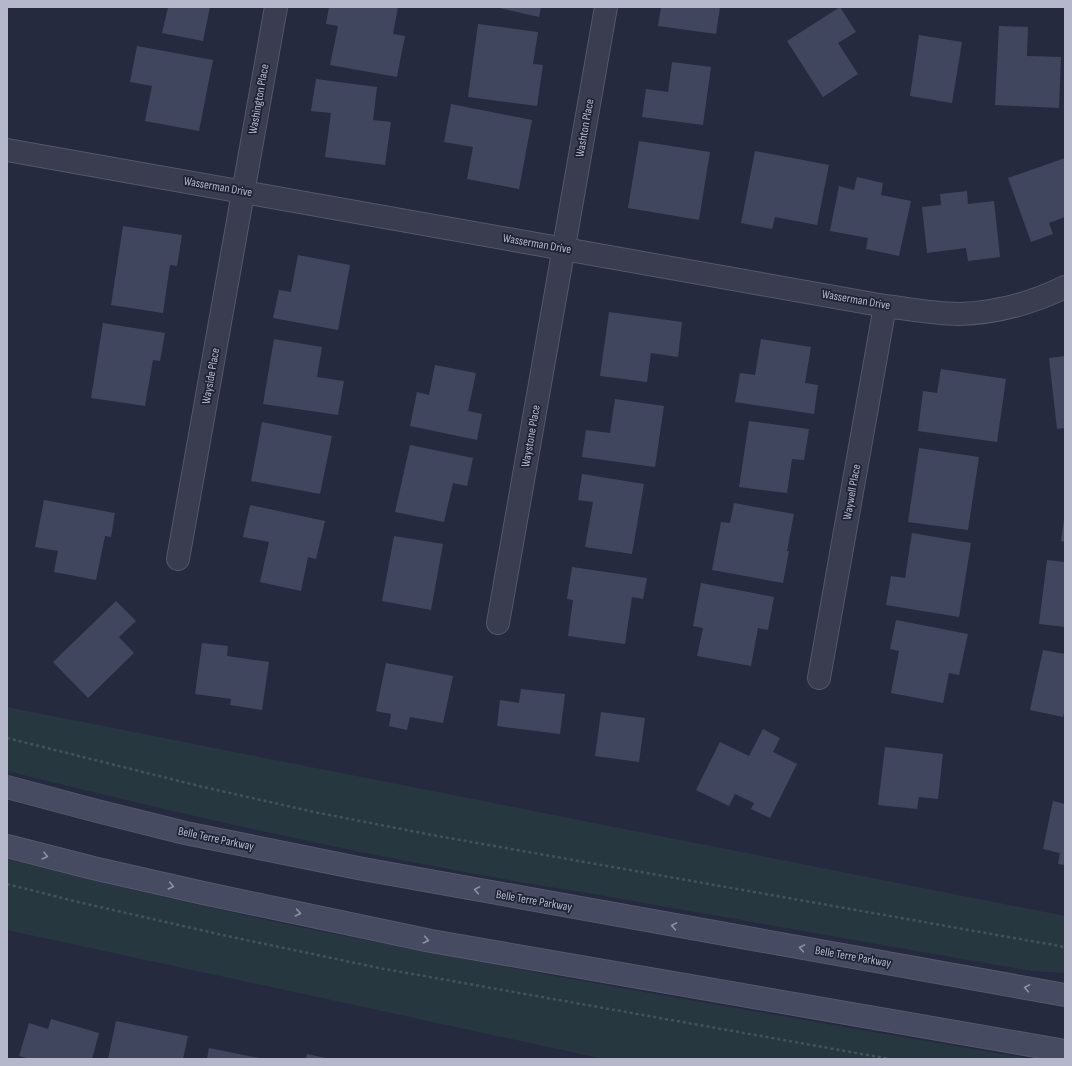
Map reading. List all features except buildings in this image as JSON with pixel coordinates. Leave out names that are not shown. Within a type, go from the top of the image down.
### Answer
[{"type":"main road","name":"Belle Terre Parkway","points":[[7,787],[185,833],[363,869],[1065,995]]},
{"type":"main road","points":[[7,846],[93,868],[203,893],[431,941],[1065,1051]]},
{"type":"street","name":"Washington Place","points":[[243,192],[276,7]]},
{"type":"street","name":"Washton Place","points":[[565,249],[606,7]]},
{"type":"street","name":"Wasserman Drive","points":[[7,150],[885,306],[957,314],[986,312],[1035,300],[1065,287]]},
{"type":"street","name":"Wayside Place","points":[[178,559],[243,192]]},
{"type":"street","name":"Waystone Place","points":[[498,623],[565,249]]},
{"type":"street","name":"Waywell Place","points":[[819,678],[885,306]]},
{"type":"path","points":[[7,738],[199,786],[314,812],[432,835],[1065,947]]},
{"type":"path","points":[[7,884],[227,936],[379,968],[890,1059]]},
{"type":"shaded area","points":[[7,707],[1065,916],[1065,973],[1031,971],[437,867],[221,822],[7,771]]},
{"type":"shaded area","points":[[7,859],[180,901],[355,938],[608,985],[1031,1059],[604,1059],[7,930]]}]
